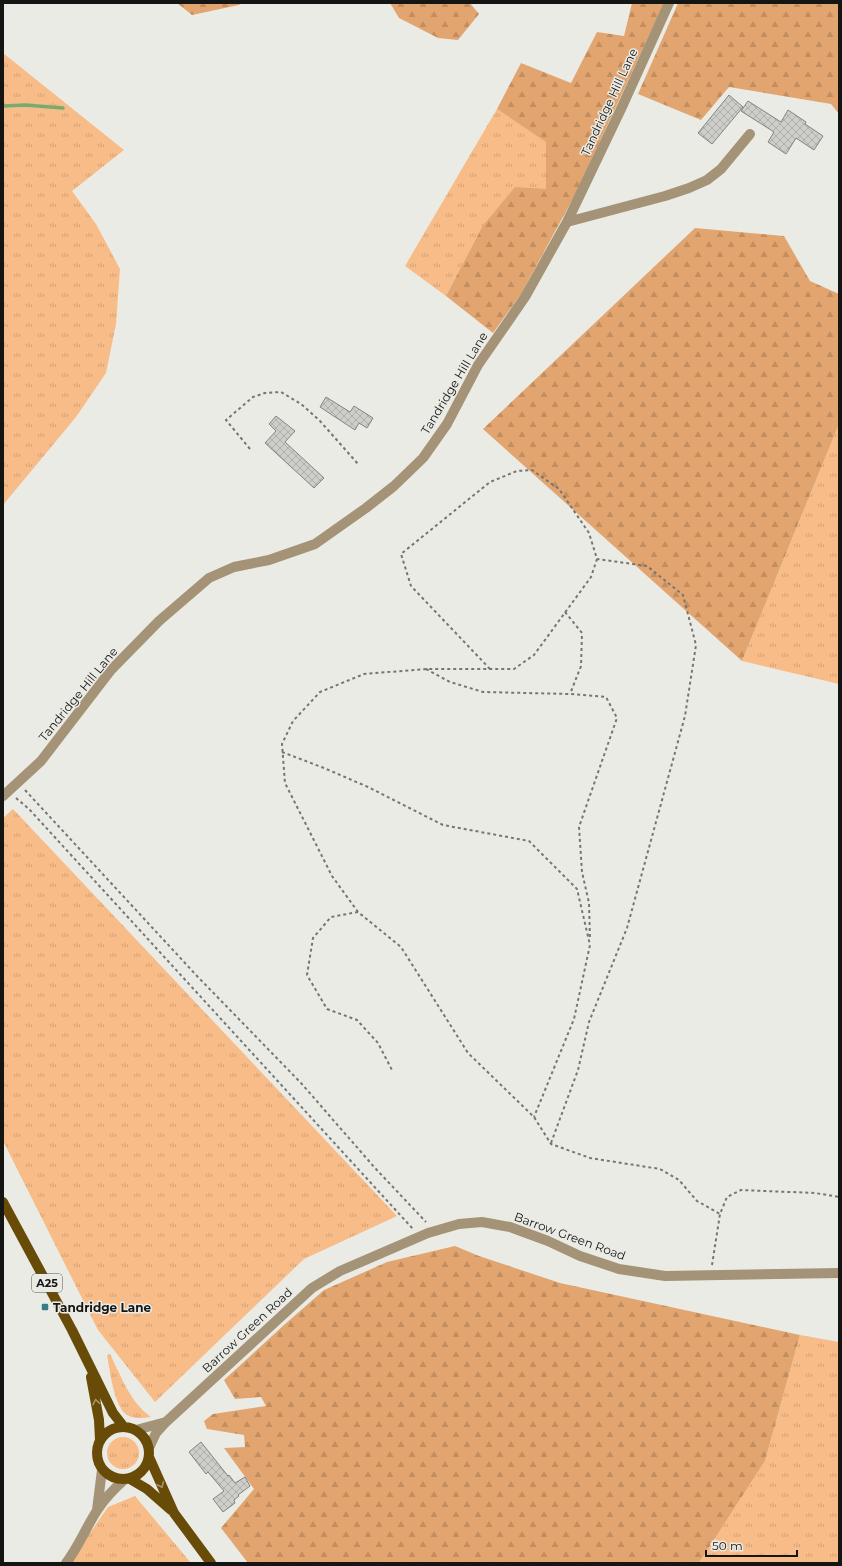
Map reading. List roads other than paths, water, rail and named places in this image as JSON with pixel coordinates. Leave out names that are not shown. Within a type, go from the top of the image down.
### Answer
[{"type":"main road","name":"A25","points":[[3,1202],[72,1330],[113,1413],[124,1427]]},
{"type":"main road","name":"A25","points":[[89,1365],[99,1420],[100,1440]]},
{"type":"main road","points":[[149,1452],[146,1466],[139,1475],[128,1479],[118,1479],[110,1476],[102,1470],[96,1456],[97,1447],[100,1440],[106,1433],[114,1428],[124,1427],[136,1430],[143,1436],[174,1513]]},
{"type":"main road","points":[[128,1479],[147,1489],[174,1513],[211,1563]]},
{"type":"street","name":"Tandridge Hill Lane","points":[[5,794],[41,761],[111,670],[159,621],[209,578],[234,568],[269,560],[314,544],[366,508],[394,486],[423,458],[447,424],[478,365],[525,297],[567,222],[621,109],[669,3]]},
{"type":"street","points":[[567,222],[665,196],[690,188],[707,180],[721,169],[750,134]]},
{"type":"street","name":"Barrow Green Road","points":[[149,1452],[156,1434],[166,1422],[312,1288],[340,1271],[420,1236],[460,1224],[482,1222],[510,1227],[548,1240],[580,1256],[619,1268],[665,1276],[839,1273]]},
{"type":"street","name":"Barrow Green Road","points":[[136,1430],[166,1422]]},
{"type":"street","points":[[97,1510],[102,1470]]},
{"type":"street","points":[[66,1563],[75,1552],[97,1510],[113,1490],[128,1479]]},
{"type":"waterway","points":[[3,106],[25,105],[63,108]]},
{"type":"place","name":"Tandridge Lane","points":[[45,1307]]}]
